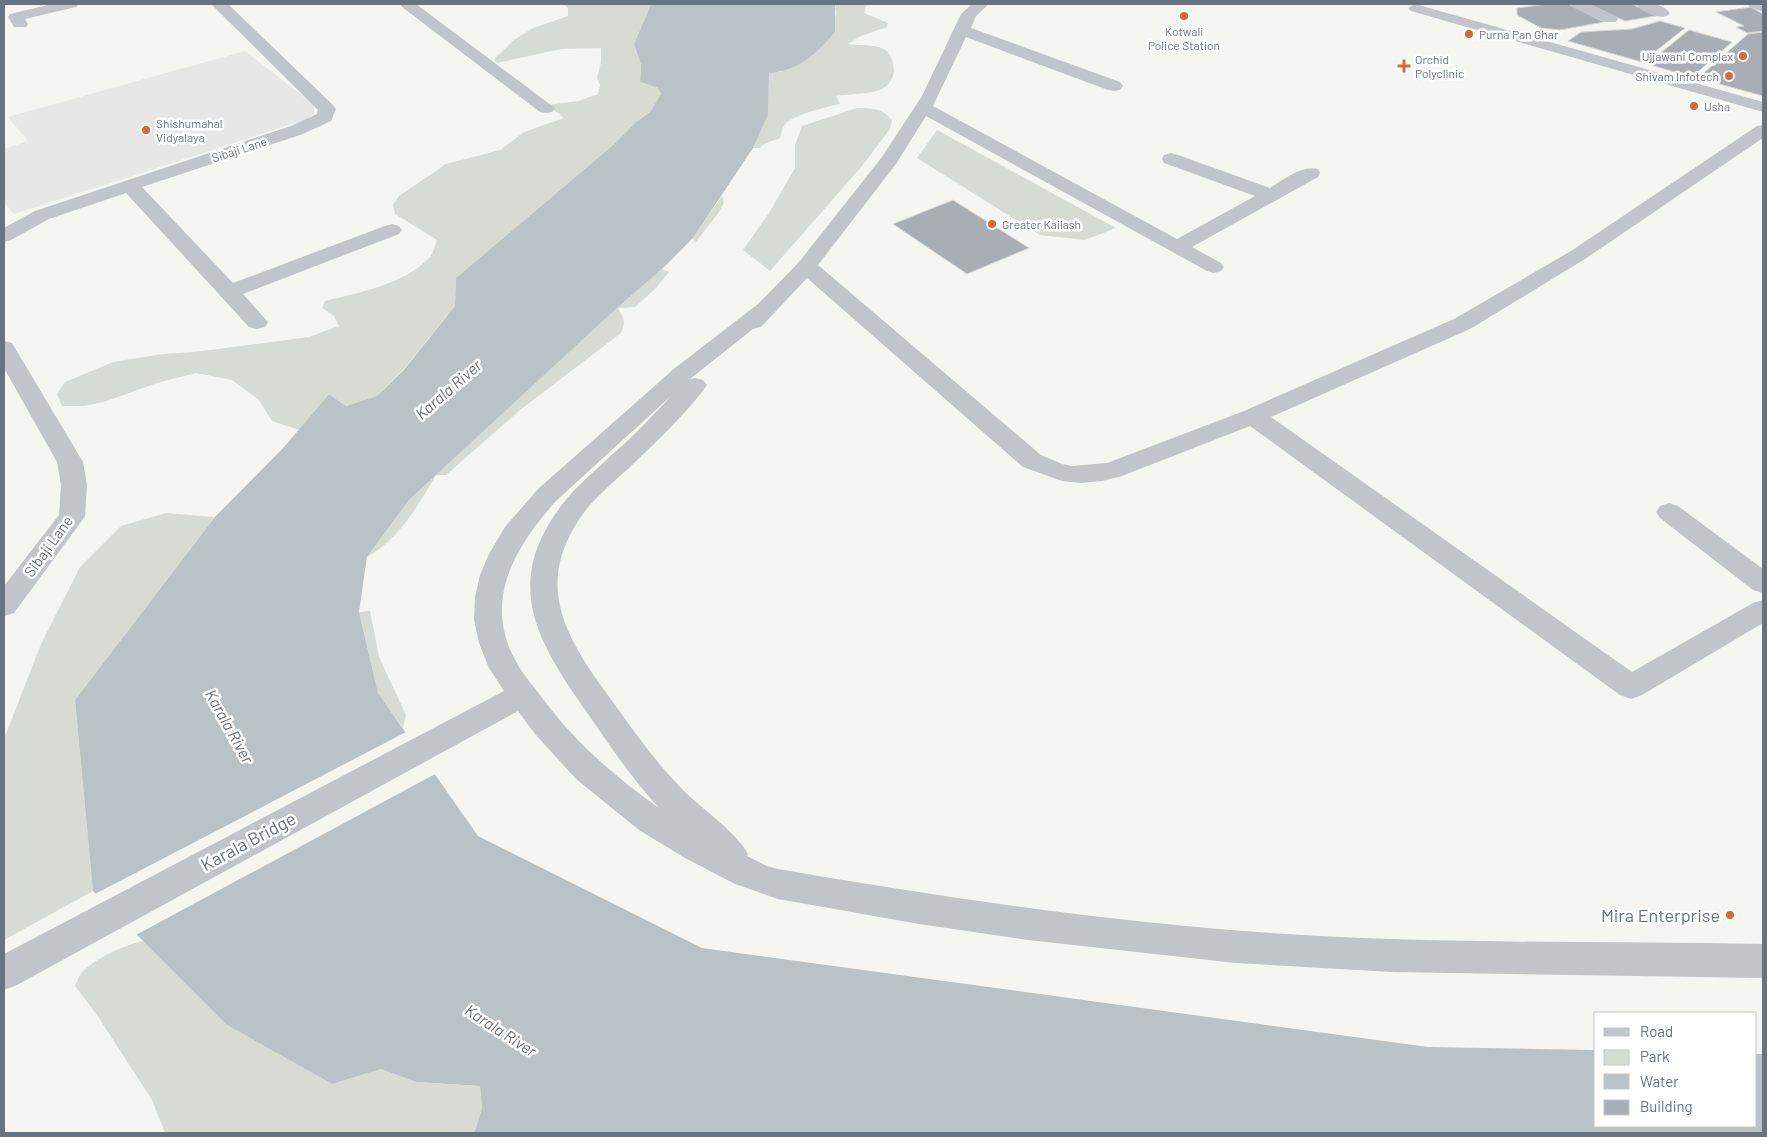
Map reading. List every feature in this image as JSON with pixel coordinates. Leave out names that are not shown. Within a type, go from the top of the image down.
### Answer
[{"type":"street","points":[[20,24],[16,17],[72,4]]},
{"type":"street","name":"Sibaji Lane","points":[[4,236],[42,215],[321,121],[328,113],[327,109],[219,4]]},
{"type":"street","points":[[407,4],[546,108]]},
{"type":"street","points":[[763,880],[701,828],[673,801],[637,760],[579,677],[552,632],[545,608],[543,584],[546,561],[555,538],[567,516],[583,496],[635,448],[806,266],[889,160],[924,108],[969,14],[981,4]]},
{"type":"street","points":[[1420,5],[1433,4]]},
{"type":"street","points":[[1578,4],[1610,19]]},
{"type":"street","points":[[1644,4],[1662,13]]},
{"type":"street","points":[[1755,4],[1763,7]]},
{"type":"street","points":[[1420,5],[1479,26],[1763,107]]},
{"type":"street","points":[[1465,7],[1466,17],[1479,26]]},
{"type":"street","points":[[962,30],[1114,86]]},
{"type":"street","points":[[924,108],[1214,267]]},
{"type":"street","points":[[806,266],[1032,461],[1051,470],[1070,475],[1091,476],[1113,470],[1253,416],[1462,324],[1578,255],[1763,130]]},
{"type":"street","points":[[1171,160],[1271,196]]},
{"type":"street","points":[[1177,247],[1311,173]]},
{"type":"street","points":[[129,185],[257,322]]},
{"type":"street","points":[[229,292],[392,230]]},
{"type":"street","points":[[764,309],[683,373],[526,515],[510,537],[498,561],[491,586],[488,614],[493,642],[505,670],[547,728],[575,759],[608,788],[653,822],[696,848],[763,880],[912,908],[1057,929],[1226,946],[1390,955],[1632,957],[1763,962]]},
{"type":"street","name":"Sibaji Lane","points":[[4,348],[70,462],[74,484],[72,516],[4,606]]},
{"type":"street","points":[[1253,416],[1630,687],[1763,610]]},
{"type":"street","points":[[1669,512],[1763,583]]},
{"type":"street","name":"Karala Bridge","points":[[4,973],[524,695]]},
{"type":"shaded area","name":"Shishumahal Vidyalaya","points":[[245,51],[314,105],[314,113],[308,119],[14,214],[4,202],[4,149],[28,141],[8,117]]},
{"type":"green space","points":[[563,4],[651,4],[634,44],[641,65],[640,82],[658,88],[661,94],[650,112],[636,122],[612,146],[456,278],[455,306],[402,371],[377,396],[346,406],[329,394],[299,430],[272,421],[259,400],[232,380],[196,373],[157,383],[104,402],[83,406],[62,406],[57,394],[65,382],[113,362],[162,354],[195,352],[309,337],[339,326],[334,316],[322,308],[325,301],[366,291],[394,281],[419,267],[434,250],[437,240],[395,214],[393,205],[399,196],[446,164],[500,150],[524,132],[564,118],[548,105],[578,101],[598,94],[600,85],[597,78],[601,62],[601,48],[561,49],[497,63],[494,59],[514,40],[533,28],[568,16],[568,8]]},
{"type":"green space","points":[[835,4],[867,4],[864,13],[888,23],[887,27],[861,36],[848,44],[884,49],[892,60],[894,70],[891,81],[885,88],[878,91],[836,96],[840,104],[812,111],[791,120],[784,126],[780,138],[764,144],[760,148],[753,148],[768,115],[769,72],[781,72],[836,15]]},
{"type":"green space","points":[[857,108],[872,109],[884,113],[892,120],[890,129],[862,166],[770,271],[743,250],[769,213],[795,168],[795,145],[802,126]]},
{"type":"green space","points":[[937,130],[1116,228],[1085,240],[1040,235],[917,158]]},
{"type":"green space","points":[[722,196],[724,202],[719,212],[695,243],[693,238]]},
{"type":"green space","points":[[662,269],[669,272],[656,288],[635,307],[618,308],[624,320],[621,333],[520,410],[446,475],[436,475],[617,308]]},
{"type":"green space","points":[[436,475],[407,521],[389,541],[367,557],[409,500]]},
{"type":"green space","points":[[166,513],[215,517],[75,700],[93,891],[4,940],[4,739],[41,644],[80,567],[121,526]]},
{"type":"green space","points":[[370,611],[379,657],[406,715],[403,728],[378,693],[359,612]]},
{"type":"green space","points":[[143,941],[227,1025],[332,1084],[381,1069],[416,1082],[480,1086],[482,1108],[475,1131],[472,1133],[165,1133],[152,1100],[97,1015],[75,986],[85,969],[100,958],[118,949]]},
{"type":"water","name":"Karala River","points":[[651,4],[835,4],[835,32],[821,47],[798,65],[780,72],[769,73],[768,115],[753,148],[693,238],[662,269],[617,308],[409,500],[367,557],[359,612],[378,693],[478,836],[702,948],[1428,1047],[1594,1050],[1594,1127],[1757,1127],[1757,1054],[1763,1054],[1763,1133],[472,1133],[475,1131],[482,1108],[480,1086],[416,1082],[381,1069],[332,1084],[227,1025],[93,891],[75,700],[215,517],[285,446],[329,394],[346,406],[377,396],[403,371],[455,306],[456,278],[612,146],[636,122],[650,112],[661,94],[658,88],[640,82],[641,65],[634,44]]},
{"type":"pier","points":[[408,731],[437,773],[134,936],[93,895]]},
{"type":"building","points":[[1547,4],[1568,4],[1604,22],[1560,30],[1541,28],[1517,15],[1517,8]]},
{"type":"building","points":[[1588,4],[1632,4],[1656,16],[1625,21]]},
{"type":"building","points":[[1751,7],[1763,14],[1763,31],[1747,33],[1736,27],[1744,26],[1716,12]]},
{"type":"building","points":[[1660,21],[1685,28],[1642,62],[1568,41],[1581,32],[1632,29]]},
{"type":"building","points":[[1689,30],[1732,42],[1692,77],[1647,64]]},
{"type":"building","name":"Ujjawani Complex","points":[[1763,32],[1763,96],[1698,78],[1748,34]]},
{"type":"building","points":[[953,200],[1029,248],[967,274],[893,224]]},
{"type":"place","name":"Kotwali Police Station","points":[[1184,16]]},
{"type":"place","name":"Purna Pan Ghar","points":[[1469,34]]},
{"type":"place","name":"Ujjawani Complex","points":[[1743,56]]},
{"type":"place","name":"Orchid Polyclinic","points":[[1404,66]]},
{"type":"place","name":"Shivam Infotech","points":[[1729,76]]},
{"type":"place","name":"Usha","points":[[1694,106]]},
{"type":"place","name":"Shishumahal Vidyalaya","points":[[146,130]]},
{"type":"place","name":"Greater Kailash","points":[[992,224]]},
{"type":"place","name":"Mira Enterprise","points":[[1730,915]]}]
